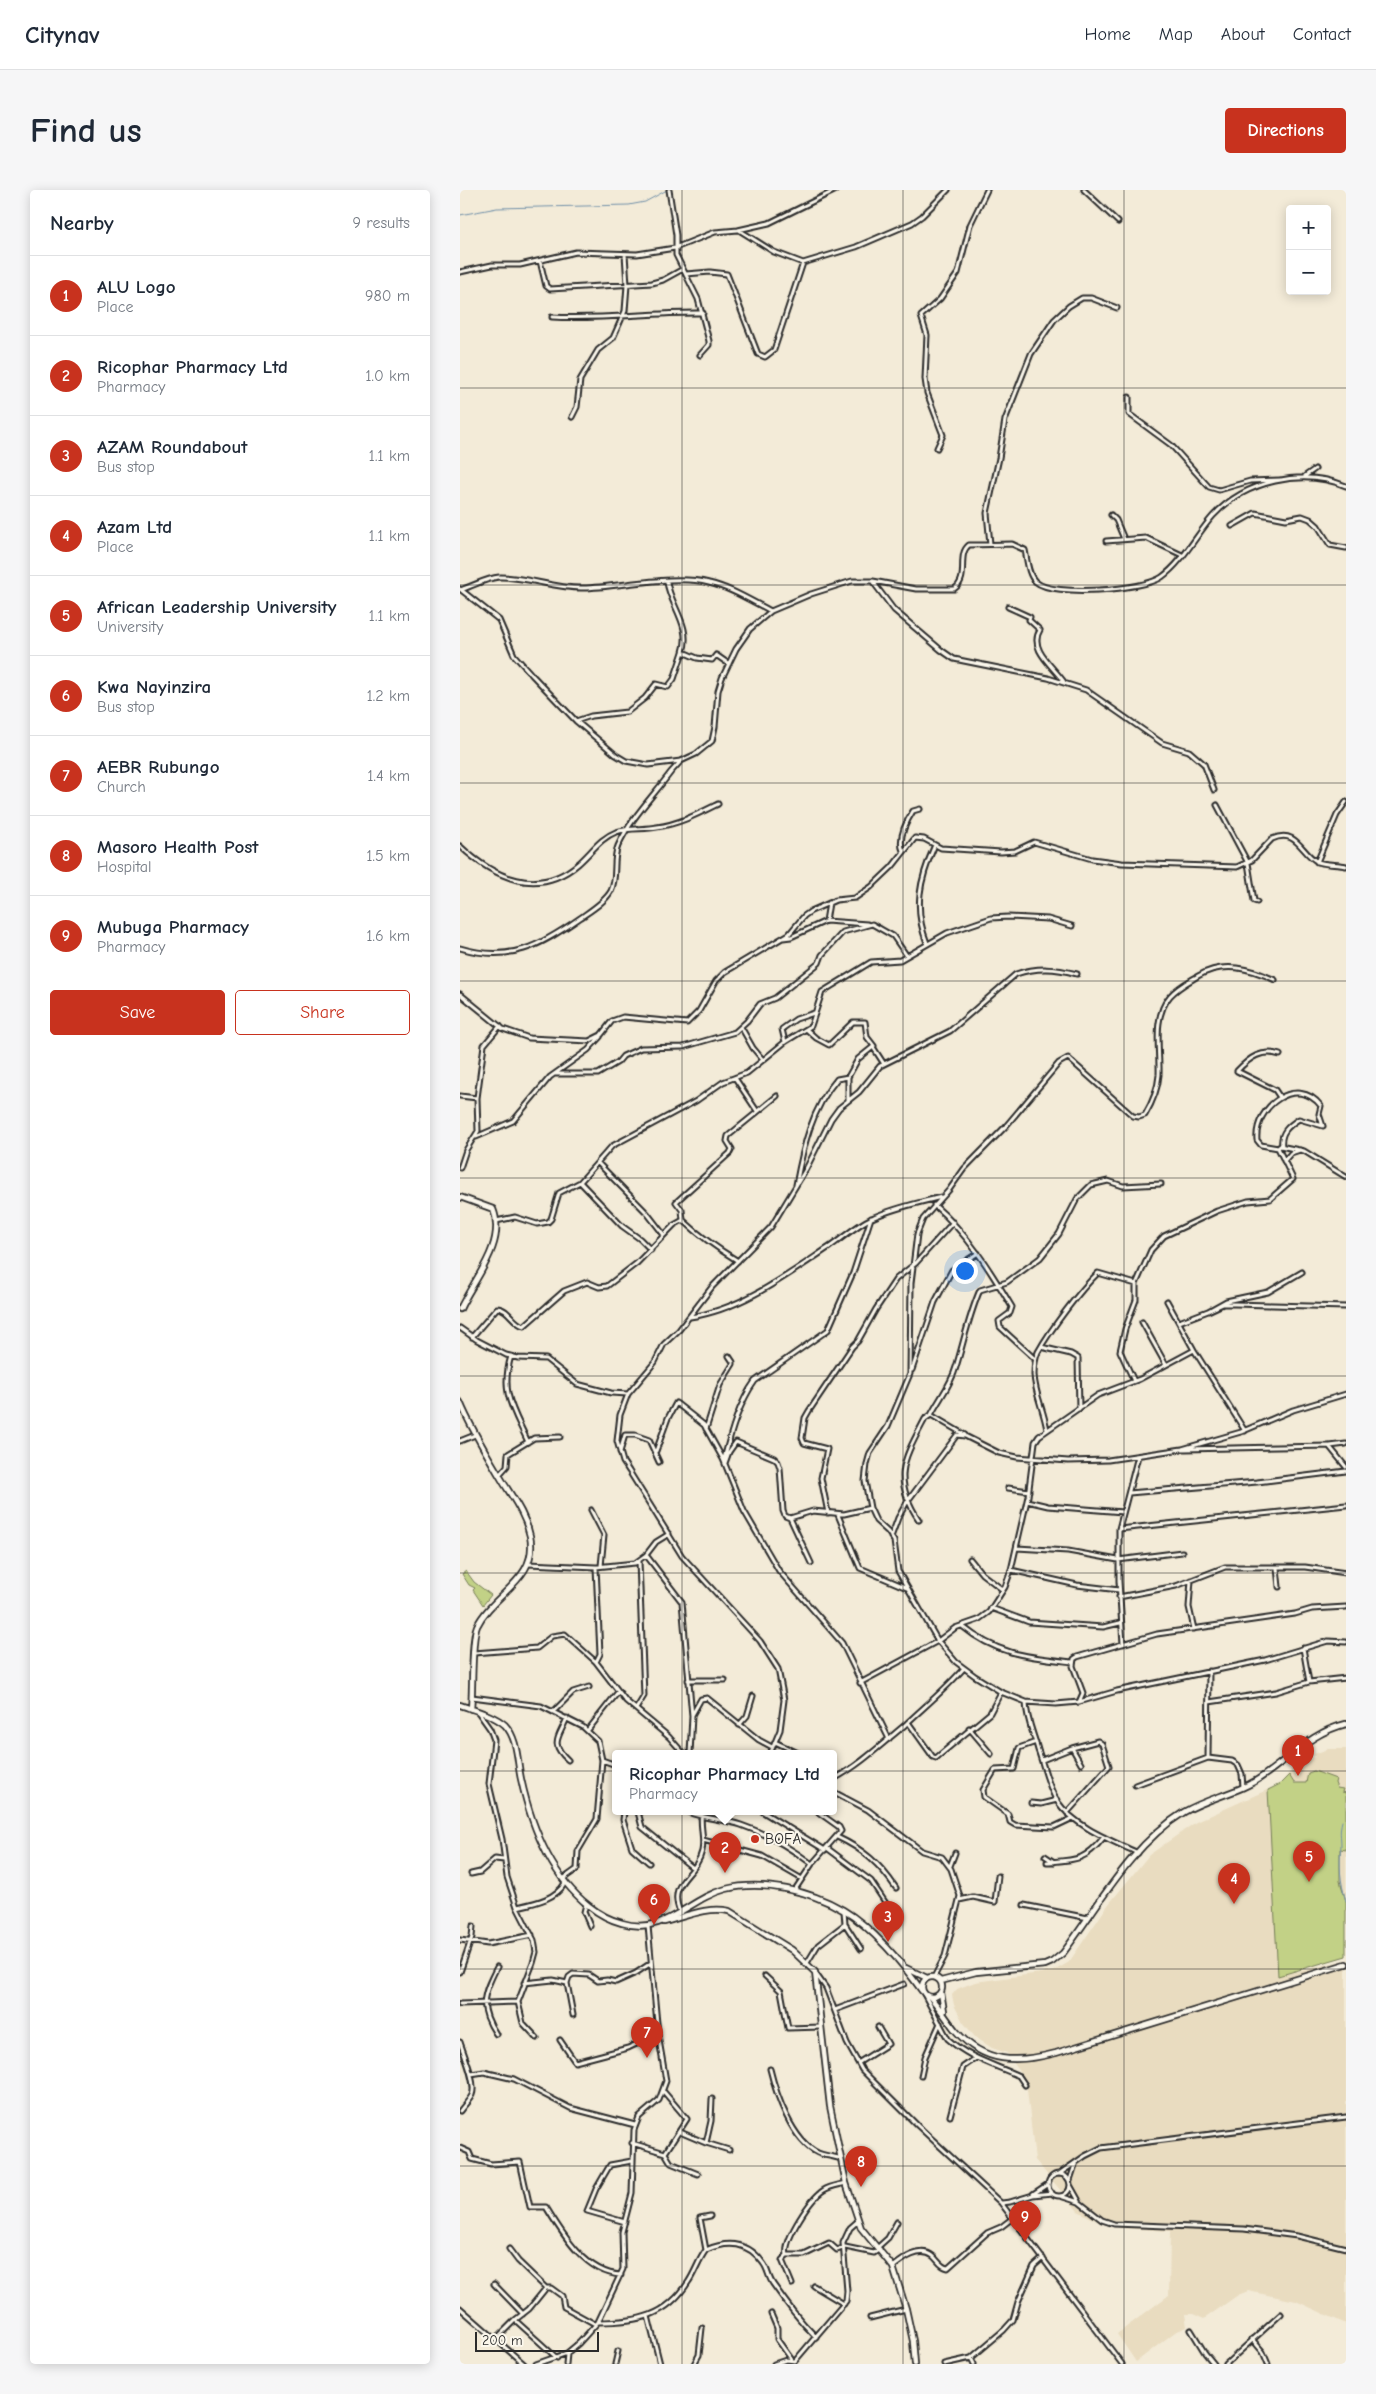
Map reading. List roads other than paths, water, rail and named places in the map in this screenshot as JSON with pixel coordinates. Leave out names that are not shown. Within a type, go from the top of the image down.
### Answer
[{"type":"main road","points":[[460,1197],[493,1209],[496,1222],[495,1236],[488,1258],[460,1309]]},
{"type":"main road","points":[[460,1402],[475,1435],[528,1526],[531,1548],[528,1564],[516,1584],[491,1606],[477,1626],[471,1709]]},
{"type":"main road","points":[[460,1705],[499,1720],[511,1734],[526,1800],[541,1837],[564,1881],[595,1911],[633,1926],[648,1926],[704,1912],[729,1911],[783,1944],[807,1963],[815,1972],[830,2106],[846,2183],[858,2221],[892,2267],[906,2309],[913,2341],[915,2364]]},
{"type":"main road","points":[[941,1981],[976,1972],[1028,1967],[1052,1962],[1063,1953],[1138,1853],[1163,1827],[1201,1802],[1243,1788],[1262,1778],[1321,1732],[1346,1724]]},
{"type":"main road","points":[[661,1923],[715,1893],[735,1887],[762,1886],[793,1892],[844,1911],[861,1923],[898,1962],[923,1992],[944,2013],[962,2037],[984,2052],[1009,2061],[1032,2060],[1346,1964]]},
{"type":"main road","points":[[898,1962],[917,1974],[927,1978],[934,1977],[941,1981],[943,1987],[941,1992],[937,1997],[930,1997]]},
{"type":"main road","points":[[923,1992],[922,1984],[927,1978]]},
{"type":"main road","points":[[941,1992],[944,2013]]},
{"type":"street","points":[[669,190],[676,235],[675,248],[677,258],[703,313],[709,345],[700,355]]},
{"type":"street","points":[[460,272],[492,265],[520,265],[576,252],[625,254],[675,248],[715,232],[738,230],[769,223],[836,190]]},
{"type":"street","points":[[738,230],[774,252],[804,262],[856,247],[912,223],[948,190]]},
{"type":"street","points":[[937,448],[943,435],[927,392],[925,379],[927,335],[921,316],[940,299],[955,277],[970,226],[987,190]]},
{"type":"street","points":[[1084,190],[1118,222]]},
{"type":"street","points":[[572,417],[577,407],[580,380],[598,350],[613,338],[623,316],[627,285],[625,254]]},
{"type":"street","points":[[540,260],[548,288],[627,285],[663,280],[683,269]]},
{"type":"street","points":[[686,274],[710,272],[727,274],[758,354],[765,356],[774,350],[804,262]]},
{"type":"street","points":[[990,544],[987,513],[1000,458],[1005,420],[1032,354],[1054,320],[1069,306],[1082,298],[1091,298],[1117,308]]},
{"type":"street","points":[[552,317],[623,316],[653,312],[703,313]]},
{"type":"street","points":[[1129,397],[1129,414],[1171,445],[1209,487],[1219,490],[1250,481],[1283,481]]},
{"type":"street","points":[[1305,476],[1315,469]]},
{"type":"street","points":[[462,589],[499,620],[514,655],[576,721],[626,761],[648,765],[681,761],[696,754],[712,741],[718,691],[729,664],[750,629],[771,611],[836,585],[852,581],[873,581],[916,589],[954,589],[962,580],[967,546],[990,544],[1012,544],[1024,550],[1032,577],[1040,585],[1058,589],[1080,590],[1144,584],[1161,578],[1171,569],[1213,516],[1231,499],[1249,490],[1305,476],[1346,486]]},
{"type":"street","points":[[1232,526],[1256,514],[1286,519],[1302,516],[1310,519],[1318,526],[1330,545],[1346,548]]},
{"type":"street","points":[[1110,515],[1116,520],[1124,539]]},
{"type":"street","points":[[1106,541],[1146,538],[1182,555]]},
{"type":"street","points":[[462,589],[500,577],[552,586],[583,588],[667,582],[709,583],[728,588],[771,611]]},
{"type":"street","points":[[873,581],[894,610],[954,659],[1086,690],[1162,743],[1189,750],[1204,764],[1214,790]]},
{"type":"street","points":[[576,721],[591,716],[627,712],[645,698],[656,684],[668,687],[674,679],[683,652],[685,637],[682,621],[667,582]]},
{"type":"street","points":[[1008,607],[1030,617],[1029,620],[1040,630],[1035,638],[1036,645],[1045,656],[1049,666],[1065,684]]},
{"type":"street","points":[[683,652],[697,658],[712,660],[716,655],[729,664]]},
{"type":"street","points":[[460,948],[498,953],[533,948],[596,907],[610,892],[614,883],[615,856],[628,829],[681,761]]},
{"type":"street","points":[[1318,862],[1337,815],[1346,802]]},
{"type":"street","points":[[460,846],[485,867],[502,876],[534,881],[548,880],[561,875],[577,865],[607,837],[628,829],[670,825],[718,804]]},
{"type":"street","points":[[1217,805],[1248,863],[1254,901],[1257,902]]},
{"type":"street","points":[[904,852],[901,844],[905,825],[913,811],[920,809]]},
{"type":"street","points":[[476,1137],[513,1121],[543,1085],[588,1050],[601,1036],[607,1025],[623,1017],[687,1023],[699,1011],[716,982],[725,972],[789,934],[804,916],[836,900],[855,898],[871,888],[915,838],[924,839],[934,846],[1015,851],[1034,842],[1092,859],[1122,863],[1237,867],[1248,863],[1272,839],[1282,837],[1298,842],[1318,862],[1346,866]]},
{"type":"street","points":[[927,943],[920,919],[920,894],[926,863],[934,846]]},
{"type":"street","points":[[826,921],[829,903]]},
{"type":"street","points":[[496,1222],[515,1217],[537,1224],[548,1222],[552,1219],[559,1193],[580,1182],[598,1163],[603,1153],[624,1138],[696,1101],[723,1082],[747,1073],[812,1023],[819,997],[828,987],[871,962],[900,960],[947,933],[991,918],[1008,916],[1048,919],[1072,926]]},
{"type":"street","points":[[782,938],[791,937],[826,921],[872,924],[893,936],[906,956]]},
{"type":"street","points":[[555,1074],[598,1074],[634,1050],[660,1046],[683,1047],[735,1032],[760,1004],[776,998],[815,967],[822,955],[843,932],[872,924]]},
{"type":"street","points":[[771,1750],[780,1730],[784,1700],[778,1669],[760,1641],[682,1556],[620,1453],[617,1441],[620,1415],[628,1394],[655,1362],[664,1344],[689,1317],[712,1287],[771,1227],[795,1188],[830,1119],[839,1108],[859,1092],[872,1074],[884,1064],[950,1031],[1016,974],[1027,970],[1050,968],[1077,974]]},
{"type":"street","points":[[911,1373],[910,1314],[912,1265],[921,1223],[964,1169],[1006,1126],[1064,1059],[1072,1059],[1133,1116],[1139,1117],[1145,1114],[1159,1076],[1159,1028],[1162,1013],[1169,997],[1180,987],[1215,968],[1255,970],[1275,980]]},
{"type":"street","points":[[460,994],[500,1026],[529,1038],[589,1041],[601,1036]]},
{"type":"street","points":[[785,1042],[782,1029],[796,1018],[814,1013]]},
{"type":"street","points":[[806,1029],[816,1038],[829,1045],[853,1022],[865,1022],[868,1037],[884,1064]]},
{"type":"street","points":[[460,1168],[466,1150],[476,1137],[478,1126],[477,1098],[484,1045],[500,1026]]},
{"type":"street","points":[[741,1027],[753,1048],[763,1060]]},
{"type":"street","points":[[848,1100],[848,1077],[858,1059],[873,1047]]},
{"type":"street","points":[[1279,1096],[1275,1090],[1237,1071],[1258,1053],[1270,1052],[1280,1055]]},
{"type":"street","points":[[795,1188],[803,1146],[826,1090],[837,1079],[848,1077]]},
{"type":"street","points":[[735,1078],[757,1111]]},
{"type":"street","points":[[1134,1381],[1120,1351],[1125,1329],[1136,1300],[1136,1284],[1151,1250],[1164,1236],[1217,1211],[1248,1201],[1270,1199],[1293,1179],[1284,1161],[1280,1147],[1281,1138],[1285,1130],[1299,1119],[1322,1126],[1321,1106],[1316,1099],[1306,1095],[1285,1094],[1279,1096],[1261,1118],[1256,1133],[1256,1140],[1261,1145],[1280,1147],[1300,1150],[1346,1177]]},
{"type":"street","points":[[460,1096],[477,1098]]},
{"type":"street","points":[[738,1261],[713,1246],[683,1220],[682,1210],[676,1202],[730,1153],[732,1149],[727,1140],[728,1136],[777,1096]]},
{"type":"street","points":[[1284,1161],[1291,1153],[1300,1150]]},
{"type":"street","points":[[598,1163],[647,1213],[664,1235]]},
{"type":"street","points":[[919,1520],[907,1502],[903,1476],[905,1459],[925,1420],[931,1415],[948,1387],[956,1368],[962,1340],[980,1290],[1007,1282],[1040,1258],[1059,1234],[1077,1199],[1091,1185],[1108,1181],[1124,1186],[1162,1184]]},
{"type":"street","points":[[580,1182],[622,1226],[651,1250]]},
{"type":"street","points":[[689,1317],[709,1314],[726,1308],[764,1289],[871,1218],[942,1197]]},
{"type":"street","points":[[934,1205],[953,1222],[978,1253],[999,1285],[1012,1311],[999,1324],[1035,1359]]},
{"type":"street","points":[[724,1461],[740,1410],[748,1390],[755,1381],[815,1341],[828,1330],[853,1273],[871,1218]]},
{"type":"street","points":[[472,1337],[497,1308],[502,1308],[520,1325],[524,1326],[564,1291],[586,1282],[599,1287],[608,1286],[683,1220]]},
{"type":"street","points":[[828,1513],[823,1498],[821,1478],[827,1449],[804,1443],[802,1438],[805,1418],[827,1382],[852,1346],[858,1341],[896,1279],[953,1222]]},
{"type":"street","points":[[978,1253],[952,1270],[935,1302],[916,1364],[888,1426],[870,1453],[866,1464],[865,1482],[870,1508],[876,1521],[894,1541],[898,1571],[907,1588],[938,1640],[964,1668],[1001,1692],[1026,1702],[1056,1704],[1079,1702],[1209,1671],[1265,1660],[1328,1641],[1346,1642]]},
{"type":"street","points":[[1208,1311],[1226,1301],[1268,1292],[1288,1282],[1302,1272]]},
{"type":"street","points":[[1046,1430],[1034,1375],[1035,1359],[1041,1347],[1098,1273],[1136,1284]]},
{"type":"street","points":[[1167,1301],[1194,1350],[1244,1431]]},
{"type":"street","points":[[1178,1322],[1223,1304],[1346,1307]]},
{"type":"street","points":[[1142,1322],[1166,1366]]},
{"type":"street","points":[[460,1328],[472,1337],[511,1356],[542,1358],[568,1375],[577,1384],[628,1394]]},
{"type":"street","points":[[1041,1347],[1072,1354],[1078,1358],[1079,1408]]},
{"type":"street","points":[[860,1683],[938,1640],[961,1625],[978,1620],[991,1608],[1011,1570],[1029,1491],[1034,1458],[1034,1442],[1039,1436],[1098,1395],[1134,1381],[1194,1350]]},
{"type":"street","points":[[511,1356],[506,1384],[512,1406],[528,1442]]},
{"type":"street","points":[[706,1430],[720,1386],[733,1364],[729,1356]]},
{"type":"street","points":[[1182,1450],[1244,1431],[1293,1410],[1346,1394]]},
{"type":"street","points":[[656,1451],[668,1418],[676,1403],[704,1425],[724,1461],[744,1511],[779,1571],[842,1643],[889,1739]]},
{"type":"street","points":[[931,1415],[960,1430],[965,1436]]},
{"type":"street","points":[[620,1453],[623,1438],[628,1434],[649,1440],[660,1462]]},
{"type":"street","points":[[460,1441],[475,1435]]},
{"type":"street","points":[[891,1537],[898,1518],[907,1502],[957,1435],[965,1436],[999,1453],[1068,1461],[1108,1460],[1182,1450],[1346,1444]]},
{"type":"street","points":[[499,1475],[507,1466],[508,1454],[534,1438],[560,1437]]},
{"type":"street","points":[[724,1461],[736,1442],[774,1458],[778,1462],[783,1511],[785,1516],[790,1518],[811,1563]]},
{"type":"street","points":[[1129,1493],[1257,1482],[1346,1469],[1329,1446]]},
{"type":"street","points":[[1123,1644],[1119,1597],[1119,1529],[1138,1456]]},
{"type":"street","points":[[1008,1488],[1029,1491]]},
{"type":"street","points":[[1027,1501],[1048,1506],[1123,1512]]},
{"type":"street","points":[[1119,1529],[1346,1505]]},
{"type":"street","points":[[790,1518],[813,1511],[838,1514],[870,1508]]},
{"type":"street","points":[[591,1510],[604,1535],[601,1566]]},
{"type":"street","points":[[838,1514],[860,1568],[907,1588]]},
{"type":"street","points":[[528,1564],[596,1567],[639,1561],[656,1542],[669,1534]]},
{"type":"street","points":[[1017,1548],[1068,1551],[1118,1560],[1182,1552]]},
{"type":"street","points":[[646,1555],[682,1602],[692,1716],[690,1750]]},
{"type":"street","points":[[970,1559],[982,1574],[1002,1590]]},
{"type":"street","points":[[636,1709],[644,1696],[639,1561]]},
{"type":"street","points":[[596,1567],[600,1654],[596,1662]]},
{"type":"street","points":[[1119,1597],[1168,1588],[1224,1567],[1305,1567],[1346,1573]]},
{"type":"street","points":[[1277,1568],[1279,1587]]},
{"type":"street","points":[[1011,1570],[1077,1585],[1119,1590]]},
{"type":"street","points":[[1191,1580],[1189,1607],[1194,1629]]},
{"type":"street","points":[[1073,1662],[1077,1656],[1157,1634],[1295,1614],[1312,1609],[1346,1607]]},
{"type":"street","points":[[991,1608],[1029,1622],[1103,1627],[1120,1623]]},
{"type":"street","points":[[961,1625],[979,1640],[991,1646],[1030,1657],[1073,1662]]},
{"type":"street","points":[[474,1653],[537,1648],[552,1636],[562,1634],[596,1662],[618,1692],[669,1737],[680,1750]]},
{"type":"street","points":[[1304,1648],[1309,1682]]},
{"type":"street","points":[[1073,1662],[1083,1693],[1079,1702]]},
{"type":"street","points":[[837,1777],[860,1763],[889,1739],[946,1688],[964,1668]]},
{"type":"street","points":[[1208,1758],[1209,1671]]},
{"type":"street","points":[[1209,1702],[1269,1694],[1309,1682],[1346,1678]]},
{"type":"street","points":[[688,1680],[725,1680]]},
{"type":"street","points":[[553,1712],[573,1692],[590,1687]]},
{"type":"street","points":[[588,1730],[618,1692]]},
{"type":"street","points":[[908,1722],[935,1758],[993,1709],[1001,1692]]},
{"type":"street","points":[[739,1724],[747,1716],[753,1696]]},
{"type":"street","points":[[472,1697],[542,1706],[588,1730],[598,1741],[602,1760],[597,1819],[578,1851],[577,1869],[564,1881],[560,1892],[553,1896],[517,1906]]},
{"type":"street","points":[[692,1716],[701,1699],[707,1698],[759,1740],[772,1747]]},
{"type":"street","points":[[1026,1702],[1036,1742],[1057,1800],[1067,1813],[1074,1818],[1104,1837],[1138,1853]]},
{"type":"street","points":[[478,1712],[490,1729],[494,1740],[489,1784],[502,1839],[507,1877],[517,1906],[532,1935],[536,1952],[518,2002],[523,2023],[537,2038]]},
{"type":"street","points":[[567,1718],[556,1745],[558,1751],[568,1760]]},
{"type":"street","points":[[969,1728],[991,1754]]},
{"type":"street","points":[[1042,1760],[1072,1748],[1100,1741],[1109,1766],[1067,1813]]},
{"type":"street","points":[[775,1742],[792,1750]]},
{"type":"street","points":[[1036,1742],[1019,1748],[1015,1768],[995,1770],[983,1790],[984,1797],[1008,1814],[1010,1822],[1015,1825],[1054,1827],[1074,1818]]},
{"type":"street","points":[[1072,1748],[1081,1764]]},
{"type":"street","points":[[1135,1785],[1208,1758],[1238,1764],[1242,1774],[1243,1788]]},
{"type":"street","points":[[602,1760],[612,1764]]},
{"type":"street","points":[[837,1794],[868,1810],[922,1851],[942,1857],[950,1866],[958,1887],[959,1900],[945,1956],[934,1977]]},
{"type":"street","points":[[1031,1803],[1041,1804],[1057,1800]]},
{"type":"street","points":[[624,1815],[623,1820],[632,1848],[649,1863]]},
{"type":"street","points":[[639,1815],[642,1827],[693,1868]]},
{"type":"street","points":[[696,1815],[742,1825],[764,1835],[812,1864]]},
{"type":"street","points":[[768,1815],[826,1849],[871,1881],[887,1905]]},
{"type":"street","points":[[793,1892],[812,1864],[838,1837],[841,1828],[822,1815]]},
{"type":"street","points":[[680,1912],[676,1895],[682,1880],[699,1860],[703,1840],[701,1817]]},
{"type":"street","points":[[838,1837],[869,1855],[880,1866],[896,1888]]},
{"type":"street","points":[[1046,1862],[1068,1861],[1090,1854],[1104,1837]]},
{"type":"street","points":[[703,1840],[762,1856],[802,1879]]},
{"type":"street","points":[[950,1866],[955,1853]]},
{"type":"street","points":[[1045,1856],[1054,1862]]},
{"type":"street","points":[[471,1874],[480,1872],[495,1859],[504,1860]]},
{"type":"street","points":[[959,1900],[973,1896],[996,1903],[998,1876]]},
{"type":"street","points":[[586,1904],[584,1912],[590,1926]]},
{"type":"street","points":[[1024,1905],[1089,1918]]},
{"type":"street","points":[[844,1911],[845,1924],[861,1949]]},
{"type":"street","points":[[807,1963],[818,1945],[845,1924]]},
{"type":"street","points":[[460,1972],[473,1926]]},
{"type":"street","points":[[536,2364],[557,2358],[567,2353],[579,2343],[596,2323],[620,2275],[623,2265],[622,2235],[632,2193],[632,2143],[635,2125],[640,2117],[654,2105],[664,2092],[666,2072],[658,2034],[648,1926]]},
{"type":"street","points":[[460,1940],[494,1944],[532,1935]]},
{"type":"street","points":[[573,2015],[567,1983],[569,1977],[573,1974],[589,1976],[598,1981],[618,1982],[652,1963]]},
{"type":"street","points":[[496,2034],[485,2016],[484,2002],[497,1967]]},
{"type":"street","points":[[815,1972],[826,1988],[847,2044],[858,2063],[918,2126],[1001,2202],[1122,2364]]},
{"type":"street","points":[[765,1976],[781,1991],[787,2014],[788,2028],[821,2027]]},
{"type":"street","points":[[524,1983],[553,1980],[567,1983]]},
{"type":"street","points":[[835,2010],[904,1984]]},
{"type":"street","points":[[923,1992],[948,2039],[976,2058],[1019,2076],[1025,2086]]},
{"type":"street","points":[[460,2004],[518,2002]]},
{"type":"street","points":[[921,2076],[929,2047],[941,2023]]},
{"type":"street","points":[[858,2063],[888,2044],[878,2027]]},
{"type":"street","points":[[560,2040],[575,2062],[628,2048],[658,2034]]},
{"type":"street","points":[[460,2042],[466,2064],[474,2080],[472,2094],[460,2111]]},
{"type":"street","points":[[950,2116],[963,2068],[976,2058]]},
{"type":"street","points":[[770,2069],[791,2123],[802,2139],[818,2153],[832,2155],[841,2159]]},
{"type":"street","points":[[471,2074],[484,2072],[514,2079],[570,2108],[635,2125]]},
{"type":"street","points":[[664,2092],[687,2117],[680,2132],[665,2153]]},
{"type":"street","points":[[706,2144],[711,2120],[712,2099]]},
{"type":"street","points":[[1033,2195],[1048,2184],[1052,2177],[1101,2148],[1346,2117]]},
{"type":"street","points":[[680,2132],[706,2144],[729,2150]]},
{"type":"street","points":[[632,2143],[665,2153],[671,2163],[698,2174]]},
{"type":"street","points":[[460,2148],[469,2152],[472,2159],[482,2163],[520,2162],[530,2207],[546,2207],[578,2254],[608,2272],[620,2275]]},
{"type":"street","points":[[625,2222],[587,2211],[596,2189],[610,2165],[632,2161]]},
{"type":"street","points":[[1060,2196],[1067,2192],[1076,2162]]},
{"type":"street","points":[[1059,2174],[1066,2176],[1070,2180]]},
{"type":"street","points":[[787,2255],[786,2245],[809,2205],[822,2190],[846,2183]]},
{"type":"street","points":[[1048,2184],[1052,2193]]},
{"type":"street","points":[[1070,2185],[1079,2202]]},
{"type":"street","points":[[1001,2202],[1010,2202],[1033,2195],[1052,2193],[1079,2202],[1102,2220],[1114,2224],[1244,2229],[1305,2238],[1346,2248]]},
{"type":"street","points":[[509,2248],[518,2261],[546,2288],[551,2288],[562,2296],[564,2308],[596,2323],[619,2322],[648,2316],[664,2309],[679,2298],[706,2250],[700,2218],[710,2216]]},
{"type":"street","points":[[892,2267],[906,2256],[922,2253],[931,2254],[942,2266],[948,2268],[987,2233],[1001,2227],[1014,2217]]},
{"type":"street","points":[[774,2364],[786,2360],[795,2361],[844,2304],[848,2291],[845,2255],[842,2247],[846,2234],[858,2221]]},
{"type":"street","points":[[792,2284],[782,2260],[787,2255],[804,2255],[829,2243],[836,2249],[842,2247],[874,2253],[888,2238],[897,2222]]},
{"type":"street","points":[[706,2250],[734,2243],[745,2246],[763,2262],[771,2281],[790,2310],[816,2338]]},
{"type":"street","points":[[944,2364],[971,2358],[1004,2330],[1013,2320],[1018,2302],[1034,2266],[1043,2258]]},
{"type":"street","points":[[494,2284],[523,2314]]},
{"type":"street","points":[[814,2286],[844,2304]]},
{"type":"street","points":[[496,2339],[523,2314],[546,2288]]},
{"type":"street","points":[[460,2308],[524,2364]]},
{"type":"street","points":[[870,2318],[906,2309]]},
{"type":"street","points":[[771,2314],[777,2330],[777,2339],[792,2361]]},
{"type":"street","points":[[1226,2364],[1281,2314]]},
{"type":"street","points":[[648,2316],[660,2364]]},
{"type":"street","points":[[515,2320],[557,2358]]},
{"type":"street","points":[[694,2364],[699,2355],[702,2328]]},
{"type":"street","points":[[1191,2330],[1214,2364]]},
{"type":"street","points":[[1252,2339],[1268,2364]]},
{"type":"street","points":[[615,2364],[618,2351]]},
{"type":"street","points":[[566,2364],[567,2353]]},
{"type":"street","points":[[971,2358],[974,2364]]},
{"type":"waterway","points":[[460,215],[497,208],[629,205],[645,202],[667,190]]},
{"type":"waterway","points":[[1342,1821],[1340,1831],[1340,1866],[1342,1887],[1346,1901]]},
{"type":"place","name":"ALU Logo","points":[[1298,1776]]},
{"type":"place","name":"BOFA","points":[[755,1839]]},
{"type":"place","name":"Ricophar Pharmacy Ltd","points":[[725,1873]]},
{"type":"place","name":"African Leadership University","points":[[1309,1882]]},
{"type":"place","name":"Azam Ltd","points":[[1234,1904]]},
{"type":"place","name":"Kwa Nayinzira","points":[[654,1925]]},
{"type":"place","name":"AZAM Roundabout","points":[[888,1942]]},
{"type":"place","name":"AEBR Rubungo","points":[[647,2058]]},
{"type":"place","name":"Masoro Health Post","points":[[861,2187]]},
{"type":"place","name":"Mubuga Pharmacy","points":[[1025,2242]]}]
